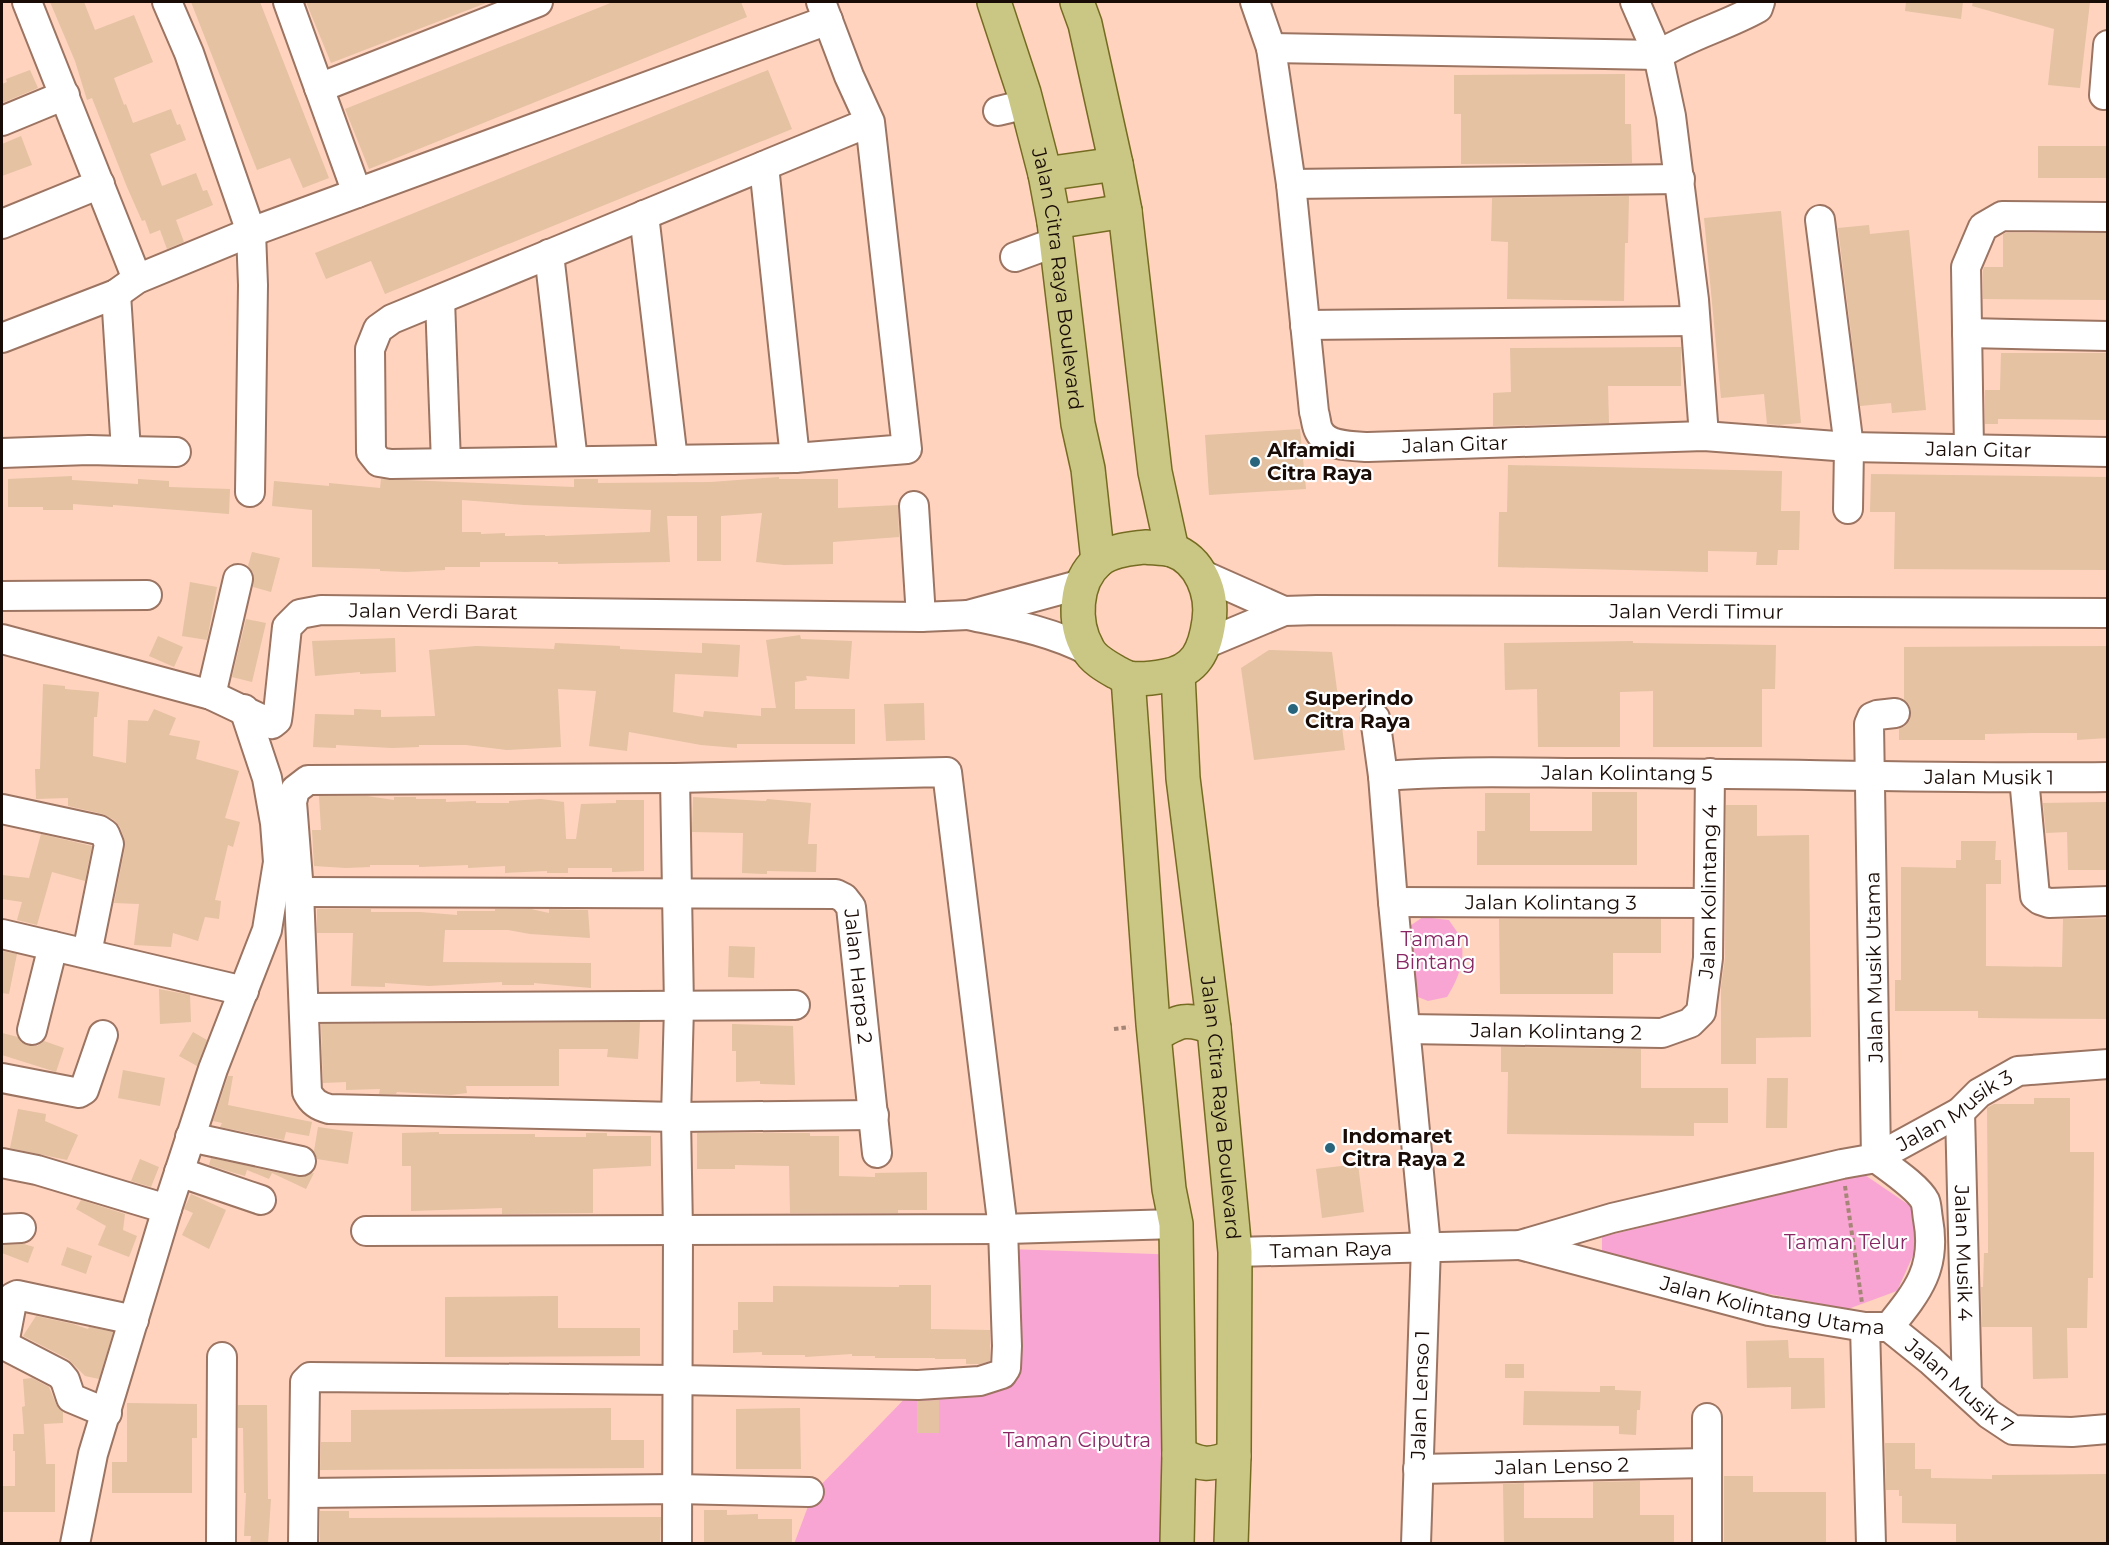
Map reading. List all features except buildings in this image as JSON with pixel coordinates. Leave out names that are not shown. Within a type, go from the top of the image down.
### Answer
[{"type":"main road","name":"Jalan Citra Raya Boulevard","points":[[994,2],[1012,107],[1045,174],[1055,232],[1078,424],[1088,469],[1090,572]]},
{"type":"main road","points":[[1077,2],[1085,24],[1125,211],[1155,472],[1172,550]]},
{"type":"main road","points":[[1045,174],[1116,164]]},
{"type":"main road","points":[[1055,232],[1125,211]]},
{"type":"main road","points":[[1145,547],[1172,550],[1190,561],[1201,574],[1210,600],[1210,618],[1205,644],[1193,663],[1178,674],[1151,678],[1128,678],[1108,668],[1089,651],[1080,629],[1077,606],[1090,572],[1121,550],[1145,547]]},
{"type":"main road","name":"Jalan Citra Raya Boulevard","points":[[1178,674],[1183,778],[1214,1028],[1235,1252],[1231,1544]]},
{"type":"main road","points":[[1128,678],[1155,1035],[1169,1189],[1176,1224],[1179,1454],[1177,1544]]},
{"type":"main road","points":[[1155,1035],[1174,1023],[1185,1020],[1196,1021],[1214,1028]]},
{"type":"main road","points":[[1179,1454],[1196,1463],[1208,1464],[1234,1456]]},
{"type":"street","points":[[27,2],[100,184],[127,287],[126,451]]},
{"type":"street","points":[[167,2],[189,53],[251,232],[253,285],[250,492]]},
{"type":"street","points":[[288,2],[357,193]]},
{"type":"street","points":[[319,88],[538,2]]},
{"type":"street","name":"Jalan Gitar","points":[[1255,2],[1271,48],[1291,184],[1314,412],[1320,433],[1332,442],[1368,447],[1704,436],[1849,447],[2108,452]]},
{"type":"street","points":[[1635,2],[1658,55],[1671,116],[1695,321],[1704,436]]},
{"type":"street","points":[[1271,48],[1658,55],[1677,44],[1742,17],[1758,8],[1760,2]]},
{"type":"street","points":[[2,338],[127,287],[251,232],[357,193],[825,10],[849,76],[870,122],[909,460],[795,458],[391,464],[379,462],[371,452],[370,349],[378,329],[392,319],[870,122]]},
{"type":"street","points":[[2104,95],[2108,45]]},
{"type":"street","points":[[2,121],[65,95]]},
{"type":"street","points":[[764,166],[795,458]]},
{"type":"street","points":[[1291,184],[1680,179]]},
{"type":"street","points":[[2,224],[100,184]]},
{"type":"street","points":[[644,215],[673,460]]},
{"type":"street","points":[[1969,449],[1966,267],[1983,227],[2002,216],[2108,217]]},
{"type":"street","points":[[1820,220],[1849,447],[1848,509]]},
{"type":"street","points":[[1015,257],[1055,232]]},
{"type":"street","points":[[549,254],[573,461]]},
{"type":"street","points":[[440,300],[446,463]]},
{"type":"street","points":[[1305,324],[1695,321]]},
{"type":"street","points":[[1967,333],[2108,336]]},
{"type":"street","points":[[2,453],[89,450],[176,452]]},
{"type":"street","points":[[914,506],[921,617]]},
{"type":"street","name":"Jalan Verdi Barat","points":[[968,615],[1090,572]]},
{"type":"street","name":"Jalan Verdi Timur","points":[[1201,574],[1284,611]]},
{"type":"street","points":[[211,695],[238,579]]},
{"type":"street","points":[[2,596],[147,595]]},
{"type":"street","name":"Jalan Verdi Barat","points":[[2,639],[211,695],[272,724],[277,720],[287,627],[300,614],[321,610],[921,617],[968,615],[1038,631],[1068,640],[1089,651]]},
{"type":"street","name":"Jalan Verdi Timur","points":[[1205,644],[1284,611],[2108,613]]},
{"type":"street","points":[[75,1544],[93,1454],[135,1320],[166,1209],[213,1069],[267,930],[278,862],[275,823],[267,778],[244,709]]},
{"type":"street","name":"Jalan Musik Utama","points":[[1876,1158],[1869,724],[1872,717],[1894,713]]},
{"type":"street","name":"Jalan Lenso 1","points":[[1375,718],[1383,776],[1426,1246],[1416,1544]]},
{"type":"street","points":[[303,1544],[306,1382],[310,1377],[678,1380],[918,1385],[980,1381],[1002,1374],[1006,1368],[1007,1346],[1003,1229],[947,772],[675,778],[308,780],[295,790],[292,802],[299,892],[307,1092],[311,1100],[320,1107],[676,1117],[874,1115]]},
{"type":"street","name":"Jalan Kolintang 5","points":[[1383,776],[1431,772],[1871,776]]},
{"type":"street","name":"Jalan Kolintang 4","points":[[1701,1012],[1708,958],[1710,773]]},
{"type":"street","name":"Jalan Musik 1","points":[[1871,776],[2108,777]]},
{"type":"street","points":[[675,778],[679,1007],[676,1117],[678,1231],[676,1544]]},
{"type":"street","points":[[2024,778],[2035,896],[2049,903],[2108,902]]},
{"type":"street","points":[[2,809],[99,830],[105,834],[109,844],[87,953]]},
{"type":"street","name":"Jalan Harpa 2","points":[[299,892],[836,894],[844,898],[851,906],[877,1153]]},
{"type":"street","name":"Jalan Kolintang 3","points":[[1393,902],[1707,903]]},
{"type":"street","points":[[2,934],[244,991]]},
{"type":"street","points":[[32,1030],[53,946]]},
{"type":"street","points":[[304,1008],[795,1005]]},
{"type":"street","name":"Jalan Kolintang 2","points":[[1406,1029],[1662,1033],[1690,1023],[1701,1012]]},
{"type":"street","points":[[2,1078],[79,1093],[84,1090],[103,1035]]},
{"type":"street","name":"Jalan Musik 3","points":[[1876,1158],[1960,1112],[1979,1093],[2019,1071],[2108,1064]]},
{"type":"street","name":"Jalan Musik 4","points":[[1960,1112],[1967,1393]]},
{"type":"street","points":[[190,1137],[301,1161]]},
{"type":"street","name":"Jalan Kolintang Utama","points":[[1426,1246],[1520,1245],[1769,1311],[1877,1327],[1913,1298],[1930,1264],[1930,1230],[1925,1201],[1906,1181],[1876,1158],[1612,1218],[1520,1245]]},
{"type":"street","points":[[2,1162],[166,1209]]},
{"type":"street","points":[[179,1172],[261,1200]]},
{"type":"street","points":[[366,1231],[1003,1229],[1176,1224]]},
{"type":"street","name":"Taman Raya","points":[[1235,1252],[1426,1246]]},
{"type":"street","points":[[107,1413],[71,1398],[65,1380],[60,1374],[3,1344],[13,1297],[17,1295],[135,1320]]},
{"type":"street","points":[[1871,1544],[1877,1327]]},
{"type":"street","name":"Jalan Musik 7","points":[[1877,1327],[1930,1360],[1989,1414],[2013,1430],[2072,1432],[2108,1430]]},
{"type":"street","points":[[221,1544],[222,1357]]},
{"type":"street","points":[[1707,1418],[1707,1544]]},
{"type":"street","name":"Jalan Lenso 2","points":[[1418,1469],[1707,1463]]},
{"type":"street","points":[[304,1493],[677,1489],[809,1492]]},
{"type":"path","points":[[1842,1164],[1877,1327]]},
{"type":"green space","name":"Taman Bintang","points":[[1423,917],[1449,920],[1462,944],[1462,960],[1458,976],[1447,997],[1428,1001],[1413,995],[1407,928]]},
{"type":"green space","name":"Taman Telur","points":[[1862,1173],[1912,1207],[1916,1249],[1897,1291],[1848,1309],[1602,1262],[1602,1237]]},
{"type":"green space","name":"Taman Ciputra","points":[[1010,1249],[1184,1255],[1177,1543],[794,1544],[813,1493],[918,1385],[1008,1362]]},
{"type":"place","name":"Alfamidi Citra Raya","points":[[1255,462]]},
{"type":"place","name":"Superindo Citra Raya","points":[[1293,709]]},
{"type":"place","name":"Indomaret Citra Raya 2","points":[[1330,1148]]}]
